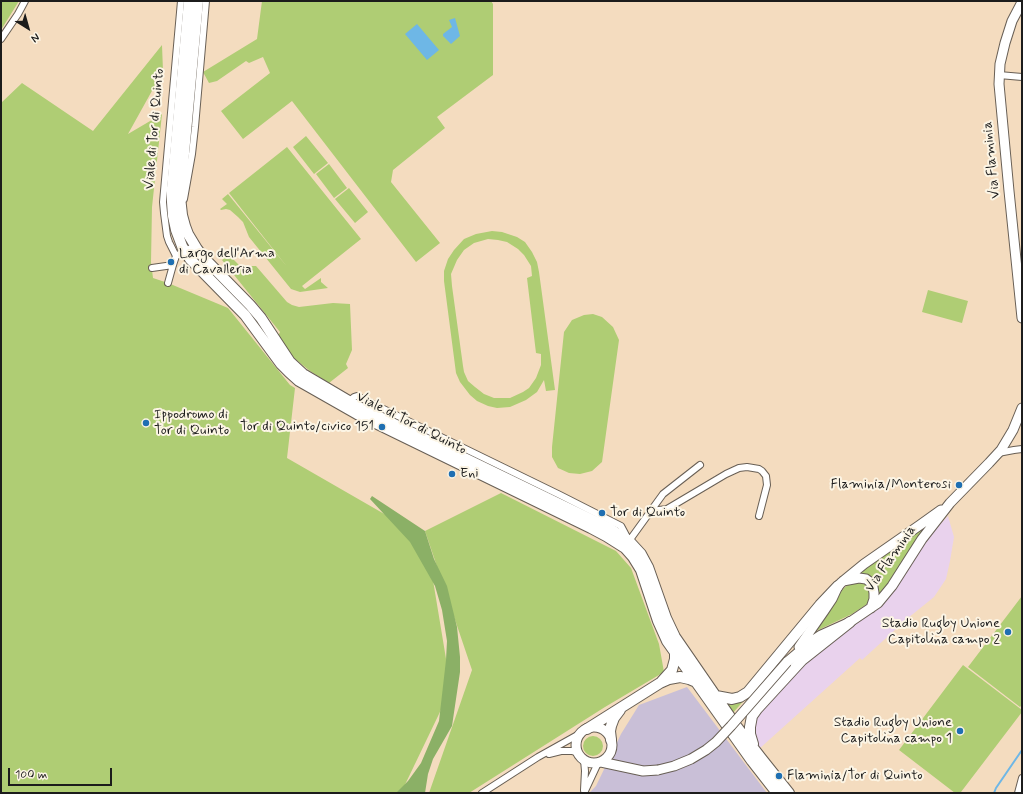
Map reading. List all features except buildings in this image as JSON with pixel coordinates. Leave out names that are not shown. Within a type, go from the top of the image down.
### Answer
[{"type":"main road","name":"Viale di Tor di Quinto","points":[[189,1],[172,202],[172,212],[181,254],[196,266],[245,315],[289,372],[302,383],[409,431],[486,463],[609,528],[629,541],[641,554],[648,567],[671,630],[716,696]]},
{"type":"main road","name":"Viale di Tor di Quinto","points":[[198,1],[180,202],[187,231],[195,246],[204,258],[250,305],[293,365],[303,374],[372,421],[606,536],[625,548],[638,565],[659,625],[676,654]]},
{"type":"main road","points":[[716,696],[732,699],[740,698],[748,692],[820,605],[840,584]]},
{"type":"main road","points":[[757,753],[750,734],[750,723],[755,712],[802,660],[850,622]]},
{"type":"main road","points":[[676,654],[752,761],[777,793]]},
{"type":"main road","points":[[660,683],[672,670],[676,654]]},
{"type":"main road","points":[[584,731],[660,683],[669,679],[680,677],[696,682]]},
{"type":"main road","points":[[716,696],[757,753],[789,793]]},
{"type":"main road","points":[[611,743],[610,731],[612,722],[624,706]]},
{"type":"street","points":[[1,39],[25,1]]},
{"type":"street","name":"Viale di Tor di Quinto","points":[[181,1],[163,210],[169,242],[181,254]]},
{"type":"street","name":"Viale di Tor di Quinto","points":[[182,214],[195,127],[206,1]]},
{"type":"street","name":"Via Flaminia","points":[[1022,2],[1009,29],[999,74],[1000,99],[1022,318]]},
{"type":"street","points":[[999,74],[1022,77]]},
{"type":"street","points":[[173,82],[183,77]]},
{"type":"street","points":[[168,283],[173,265],[181,254],[195,246]]},
{"type":"street","points":[[152,268],[173,265]]},
{"type":"street","name":"Via Flaminia","points":[[787,662],[802,648],[816,638],[850,622],[878,603],[888,591],[922,539],[950,503],[998,453],[1013,430],[1022,408]]},
{"type":"street","points":[[998,453],[1022,449]]},
{"type":"street","points":[[629,541],[663,494],[700,465]]},
{"type":"street","points":[[651,511],[667,509],[726,474],[739,468],[747,467],[759,469],[766,476],[767,485],[759,516]]},
{"type":"street","name":"Via Flaminia","points":[[600,762],[643,771],[658,770],[674,766],[706,750],[731,726],[787,662],[824,611],[840,584],[864,564],[950,503]]},
{"type":"street","points":[[840,584],[859,578],[866,579],[870,582],[873,587],[874,601],[870,609]]},
{"type":"street","points":[[482,793],[538,757],[584,731],[595,728],[603,730],[608,735],[619,760],[627,768]]},
{"type":"street","points":[[584,731],[578,737],[576,742],[578,752],[584,760],[584,793]]},
{"type":"street","points":[[584,760],[592,763],[600,762],[609,754],[611,743]]},
{"type":"street","points":[[538,757],[561,751],[578,752]]},
{"type":"street","points":[[584,793],[600,762]]},
{"type":"street","points":[[1018,793],[1022,778]]},
{"type":"shaded area","points":[[948,516],[954,537],[950,561],[946,579],[934,597],[908,618],[862,660],[860,658],[759,749],[753,735],[754,719],[765,705],[823,646],[826,648],[838,636],[861,619]]},
{"type":"shaded area","points":[[687,687],[767,793],[589,793],[596,786],[621,734],[639,705]]},
{"type":"green space","points":[[1,1],[19,1],[1,30]]},
{"type":"green space","points":[[262,1],[491,1],[493,4],[493,75],[437,117],[445,128],[393,170],[391,182],[440,243],[416,262],[292,101],[243,139],[221,111],[270,73],[263,57],[249,63],[246,61],[217,81],[209,83],[203,72],[257,39]]},
{"type":"green space","name":"Ippodromo di Tor di Quinto","points":[[162,45],[163,71],[128,134],[162,114],[152,207],[151,262],[153,278],[228,308],[290,385],[295,388],[287,458],[426,538],[451,689],[401,793],[1,793],[1,103],[22,83],[93,131]]},
{"type":"green space","points":[[306,136],[328,163],[314,174],[293,147]]},
{"type":"green space","points":[[287,147],[361,239],[302,286],[305,289],[321,278],[321,282],[328,288],[300,292],[291,289],[249,237],[243,222],[230,210],[220,209],[227,204],[222,199],[228,194],[288,268],[229,193]]},
{"type":"green space","points":[[329,164],[347,188],[334,198],[316,174]]},
{"type":"green space","points":[[349,188],[368,212],[355,223],[335,199]]},
{"type":"green space","points":[[492,231],[502,232],[517,237],[525,242],[532,252],[537,262],[539,272],[555,390],[546,391],[544,380],[537,392],[526,400],[510,407],[497,408],[477,401],[470,395],[460,382],[456,373],[444,271],[448,259],[454,250],[464,239],[476,234]],"holes":[[[488,239],[507,242],[518,249],[531,266],[532,276],[527,278],[536,353],[541,354],[541,365],[536,378],[529,388],[510,398],[494,398],[484,394],[468,381],[463,366],[451,274],[457,260],[464,250],[474,243]]]},
{"type":"green space","points":[[229,255],[240,266],[256,266],[287,302],[292,305],[299,307],[333,303],[350,304],[352,350],[346,364],[348,368],[329,383],[310,371],[294,358],[278,336],[280,332],[222,260]]},
{"type":"green space","points":[[928,290],[968,301],[962,323],[922,312]]},
{"type":"green space","points":[[593,314],[602,317],[613,327],[619,340],[602,462],[592,471],[580,474],[569,473],[558,468],[552,457],[564,332],[572,320],[584,315]]},
{"type":"green space","points":[[501,493],[616,551],[631,568],[659,644],[664,672],[605,707],[469,793],[429,793],[472,670],[425,531]]},
{"type":"green space","points":[[372,496],[425,531],[434,559],[447,586],[457,627],[460,672],[452,726],[433,759],[428,774],[425,793],[396,793],[408,781],[421,763],[439,721],[447,641],[442,610],[435,586],[410,542],[370,499]]},
{"type":"green space","points":[[923,528],[924,529],[878,597],[856,572]]},
{"type":"green space","points":[[861,582],[869,588],[870,599],[867,604],[852,614],[814,632],[843,589],[850,583]]},
{"type":"green space","name":"Stadio Rugby Unione Capitolina campo 2","points":[[1022,596],[1022,705],[1020,707],[968,667]]},
{"type":"green space","name":"Stadio Rugby Unione Capitolina campo 1","points":[[963,665],[1022,710],[1022,712],[961,792],[955,793],[899,750]]},
{"type":"green space","points":[[747,697],[732,714],[723,701]]},
{"type":"green space","points":[[589,736],[597,736],[603,742],[603,750],[597,756],[589,756],[583,750],[583,742]]},
{"type":"water","points":[[455,18],[460,36],[451,44],[443,36],[443,34],[452,27],[449,20]]},
{"type":"water","points":[[417,24],[439,50],[427,60],[405,34]]},
{"type":"waterway","points":[[994,793],[1022,750]]},
{"type":"place","name":"Largo dell'Arma di Cavalleria","points":[[171,262]]},
{"type":"place","name":"Ippodromo di Tor di Quinto","points":[[146,423]]},
{"type":"place","name":"Tor di Quinto/civico 151","points":[[382,427]]},
{"type":"place","name":"Eni","points":[[452,474]]},
{"type":"place","name":"Flaminia/Monterosi","points":[[959,485]]},
{"type":"place","name":"Tor di Quinto","points":[[602,513]]},
{"type":"place","name":"Stadio Rugby Unione Capitolina campo 2","points":[[1008,632]]},
{"type":"place","name":"Stadio Rugby Unione Capitolina campo 1","points":[[960,731]]},
{"type":"place","name":"Flaminia/Tor di Quinto","points":[[779,776]]}]
